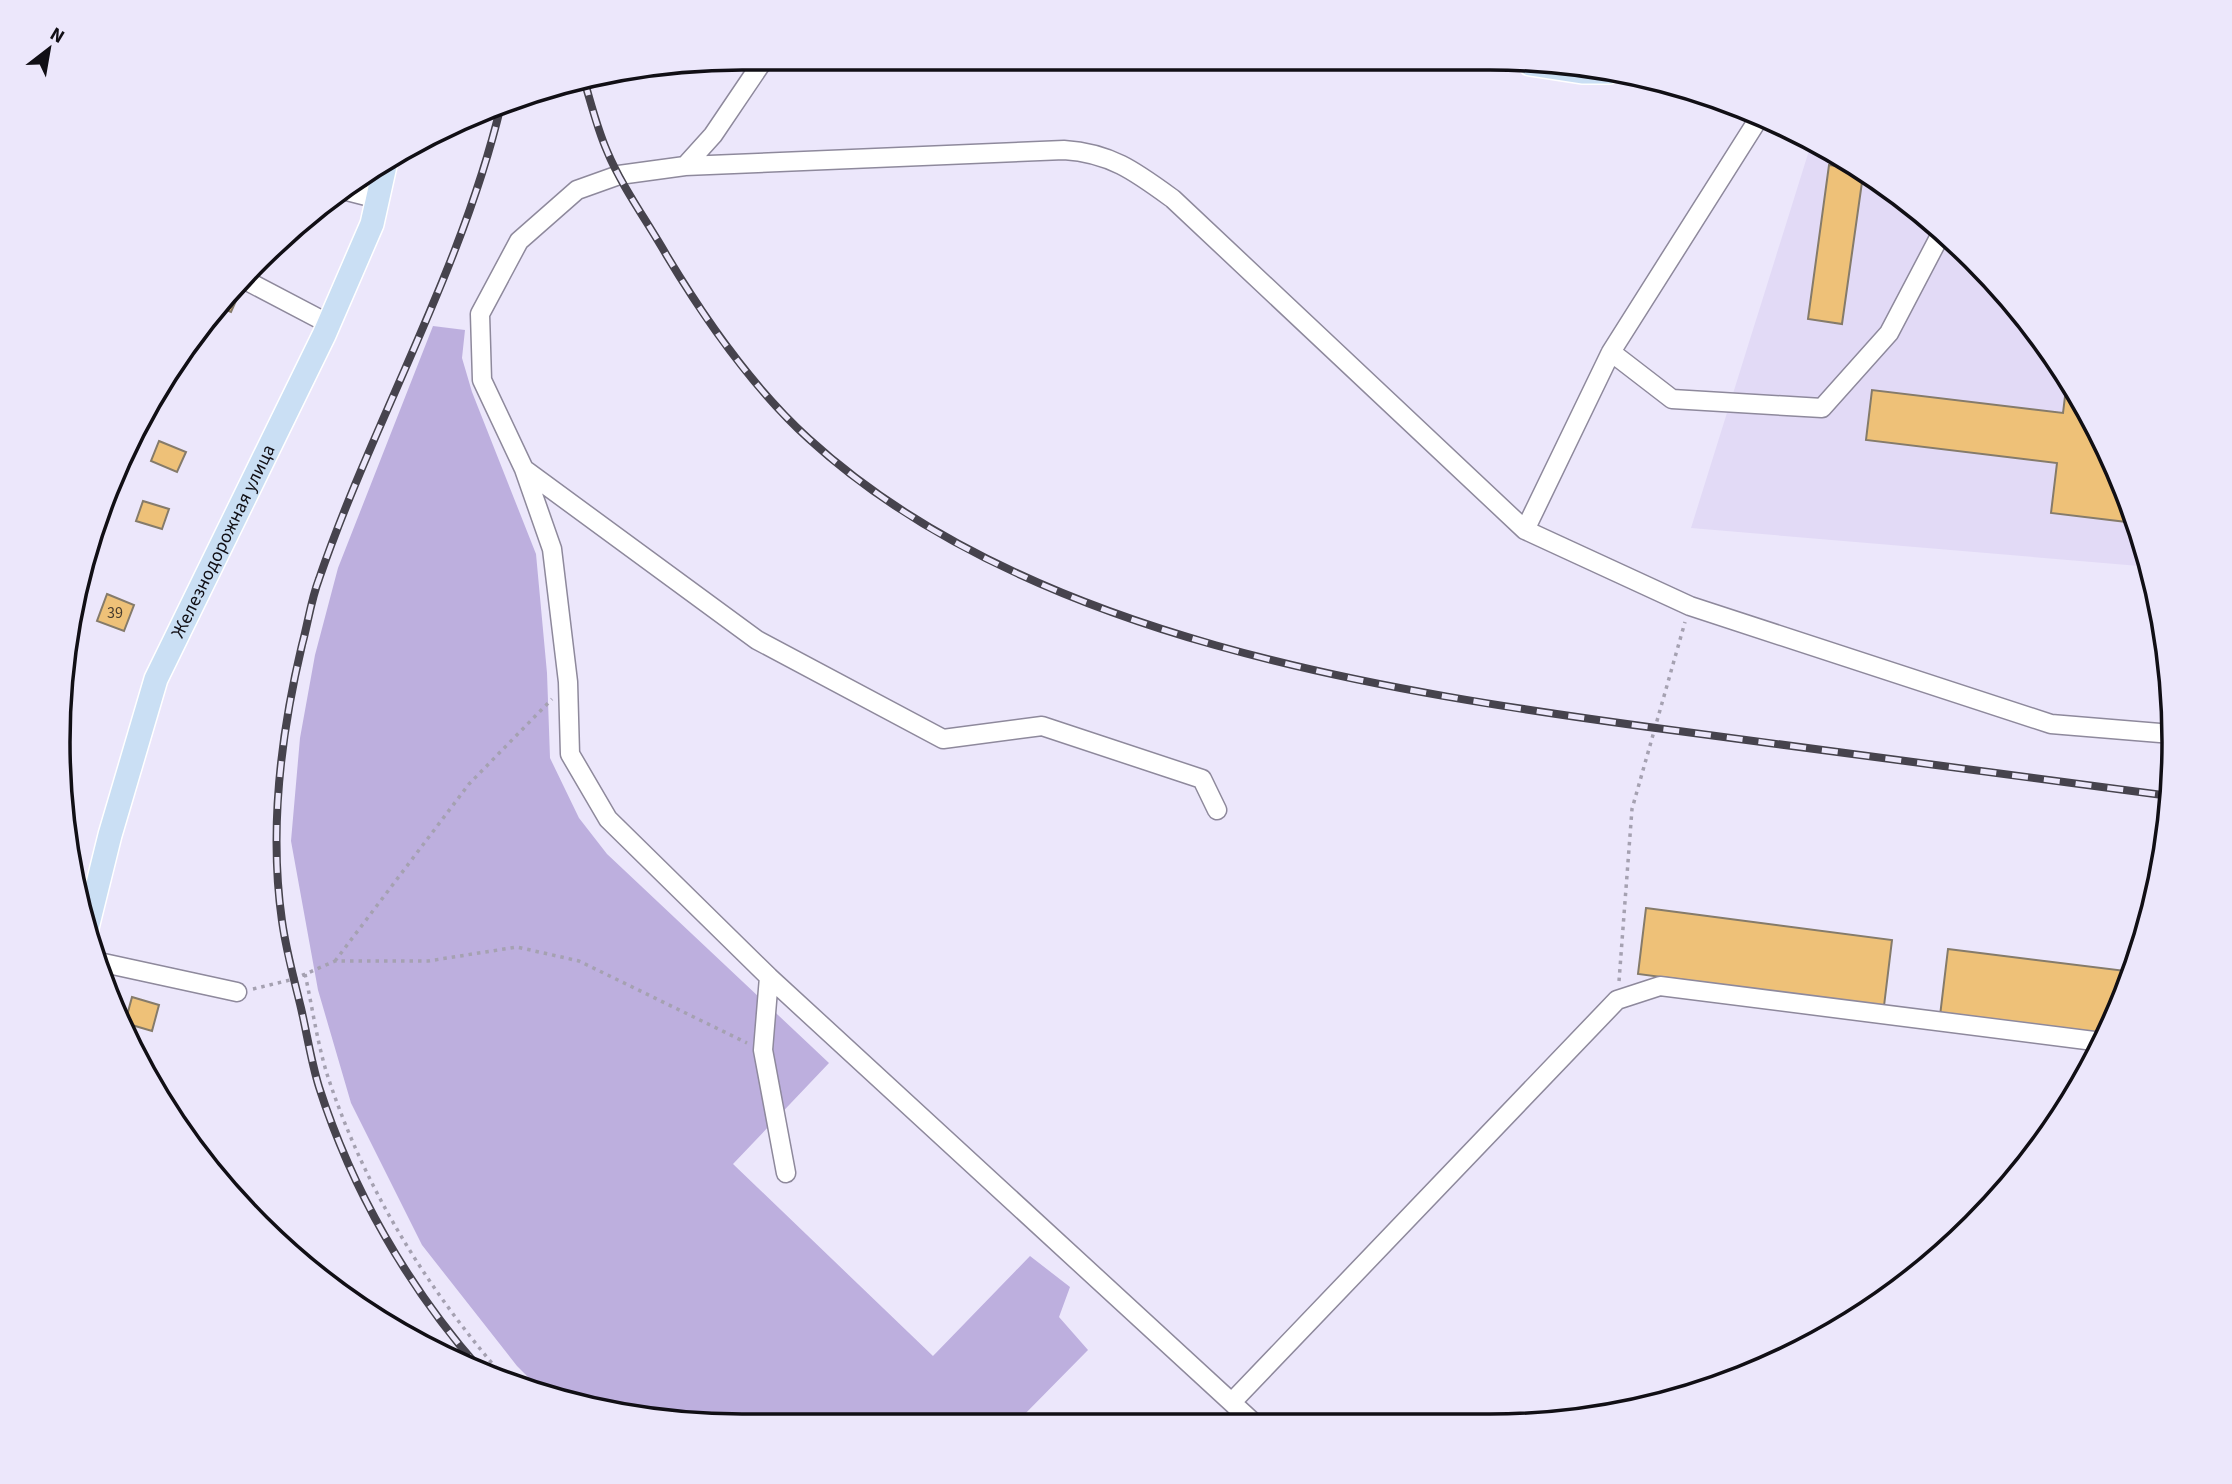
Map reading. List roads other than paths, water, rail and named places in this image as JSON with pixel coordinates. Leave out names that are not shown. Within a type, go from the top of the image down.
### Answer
[{"type":"main road","name":"Железнодорожная улица","points":[[92,910],[110,835],[156,679],[329,324],[372,224],[383,174]]},
{"type":"street","points":[[685,166],[713,135],[757,70]]},
{"type":"street","points":[[1525,530],[1611,352],[1755,125]]},
{"type":"street","points":[[1245,1414],[769,977],[608,819],[570,754],[568,682],[552,549],[524,469],[482,380],[480,314],[519,241],[577,190],[619,175],[685,166],[1064,150],[1094,152],[1133,169],[1172,200],[1525,530],[1690,606],[2051,724],[2162,733]]},
{"type":"street","points":[[355,193],[378,199]]},
{"type":"street","points":[[1611,352],[1672,399],[1822,408],[1889,332],[1937,241]]},
{"type":"street","points":[[252,283],[329,324]]},
{"type":"street","points":[[524,469],[757,640],[943,739],[1042,726],[1202,779],[1217,810]]},
{"type":"street","points":[[108,964],[237,992]]},
{"type":"street","points":[[769,977],[763,1050],[786,1172]]},
{"type":"street","points":[[1232,1402],[1617,1000],[1660,986],[2092,1041]]},
{"type":"railway","points":[[587,89],[600,133],[620,178],[698,305],[768,398],[809,439],[897,507],[996,564],[1103,609],[1216,645],[1331,674],[1447,697],[1561,715],[2160,795]]},
{"type":"railway","points":[[469,1356],[429,1304],[385,1236],[365,1200],[332,1125],[314,1067],[284,932],[278,887],[277,817],[288,713],[316,587],[341,519],[464,226],[498,116]]}]
